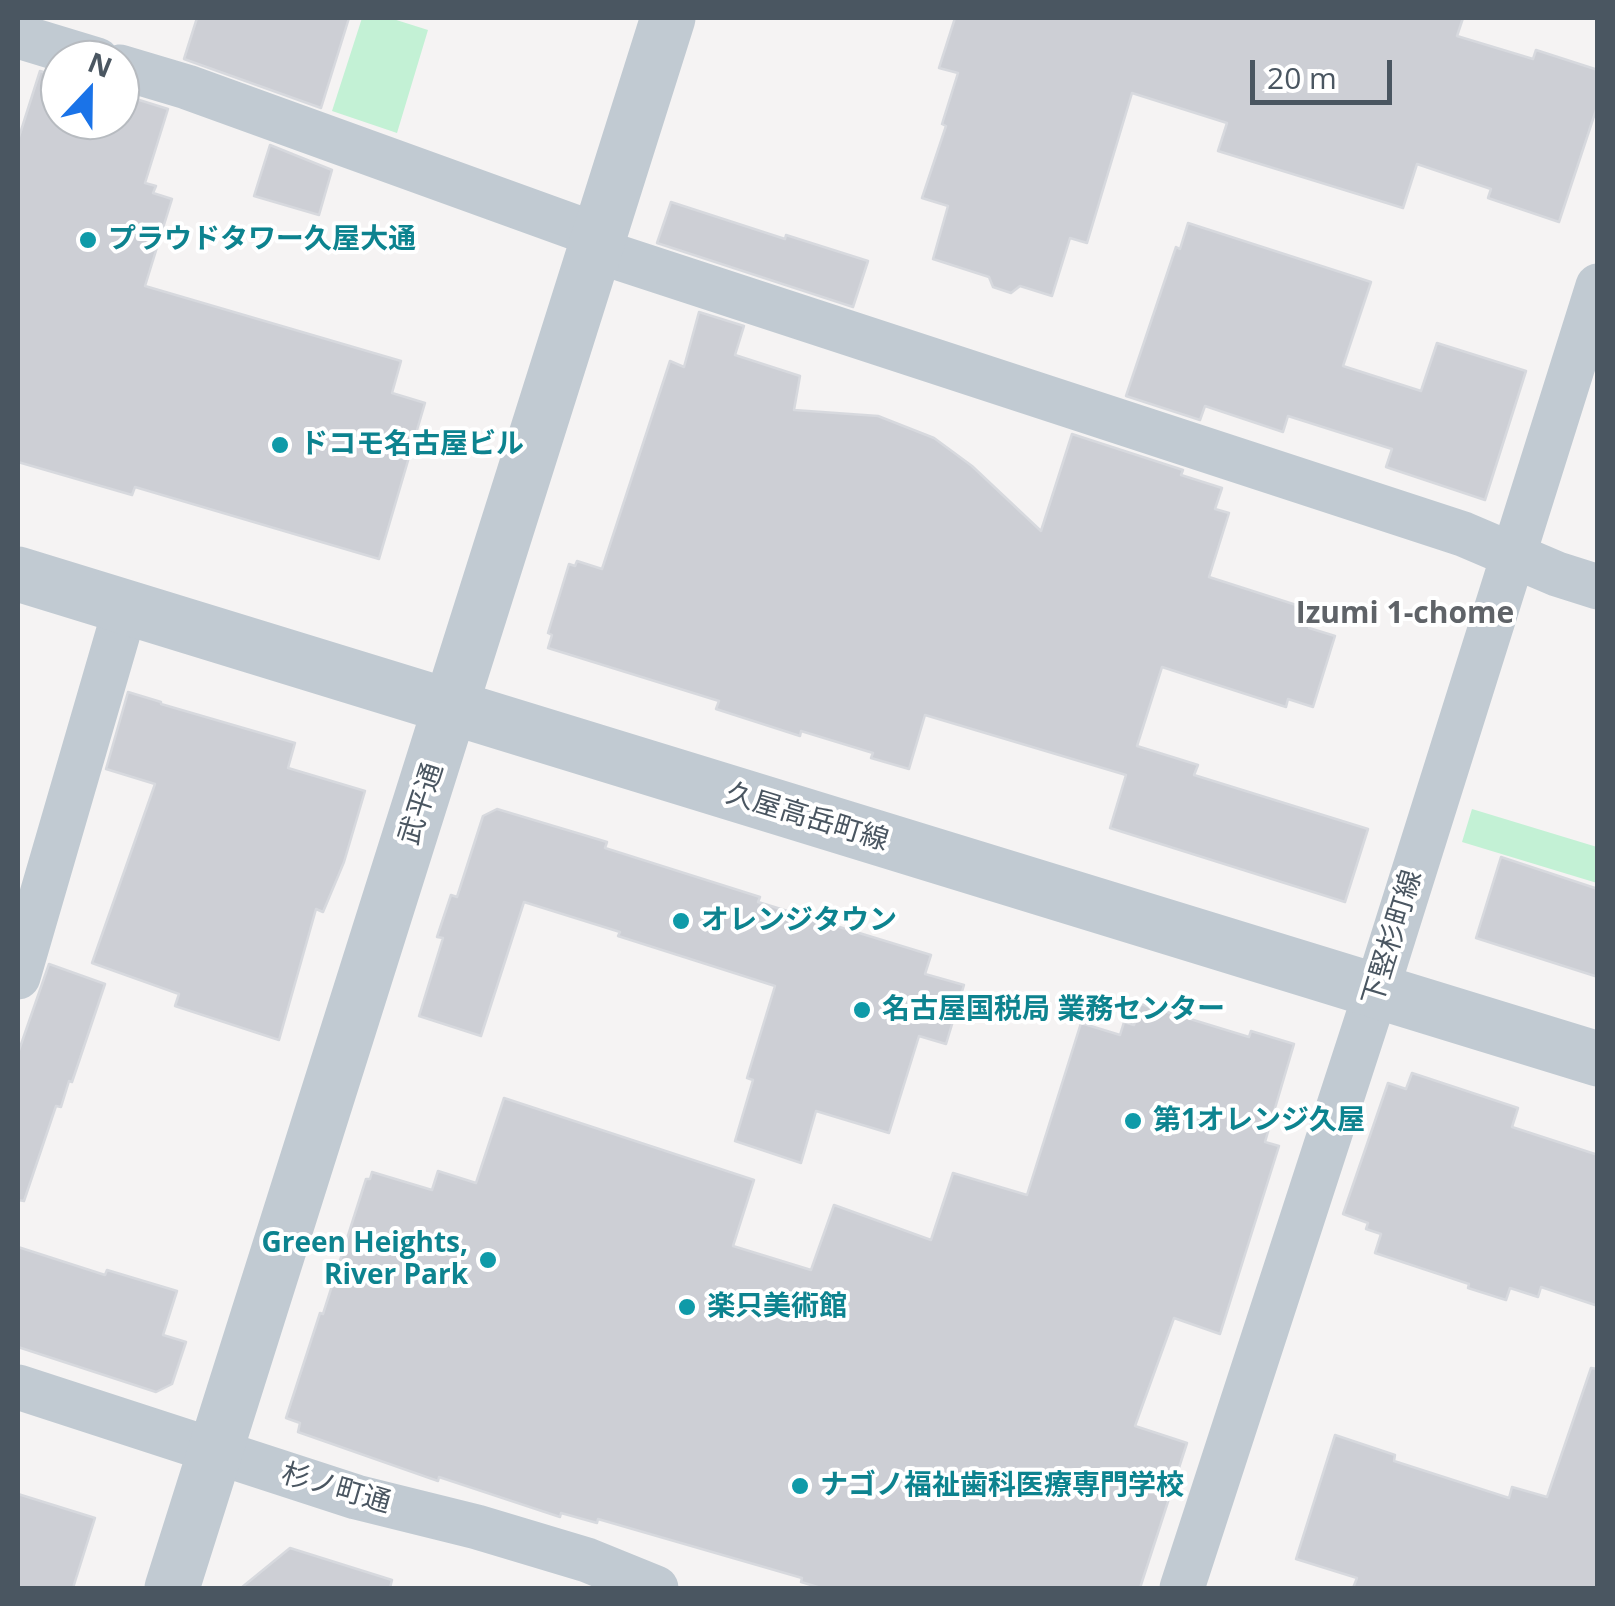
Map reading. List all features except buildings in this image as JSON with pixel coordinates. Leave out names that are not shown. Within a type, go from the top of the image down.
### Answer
[{"type":"street","name":"武平通","points":[[172,1588],[668,18]]},
{"type":"street","points":[[140,73],[187,87],[597,243],[1463,534],[1598,587]]},
{"type":"street","name":"下竪杉町線","points":[[1182,1588],[1376,992],[1598,286]]},
{"type":"street","name":"久屋高岳町線","points":[[18,574],[1598,1059]]},
{"type":"street","points":[[18,977],[126,606]]},
{"type":"street","name":"杉ノ町通","points":[[18,1388],[356,1497],[588,1560],[656,1588]]},
{"type":"green space","points":[[362,18],[390,18],[428,30],[397,133],[332,111]]},
{"type":"green space","points":[[1472,809],[1597,847],[1597,883],[1462,842]]},
{"type":"place","name":"プラウドタワー久屋大通","points":[[88,240]]},
{"type":"place","name":"ドコモ名古屋ビル","points":[[280,445]]},
{"type":"place","name":"オレンジタウン","points":[[681,921]]},
{"type":"place","name":"名古屋国税局 業務センター","points":[[862,1010]]},
{"type":"place","name":"第1オレンジ久屋","points":[[1133,1121]]},
{"type":"place","name":"Green Heights, River Park","points":[[488,1260]]},
{"type":"place","name":"楽只美術館","points":[[687,1307]]},
{"type":"place","name":"ナゴノ福祉歯科医療専門学校","points":[[800,1486]]},
{"type":"district","name":"Izumi 1-chome","points":[[1405,614]]}]
